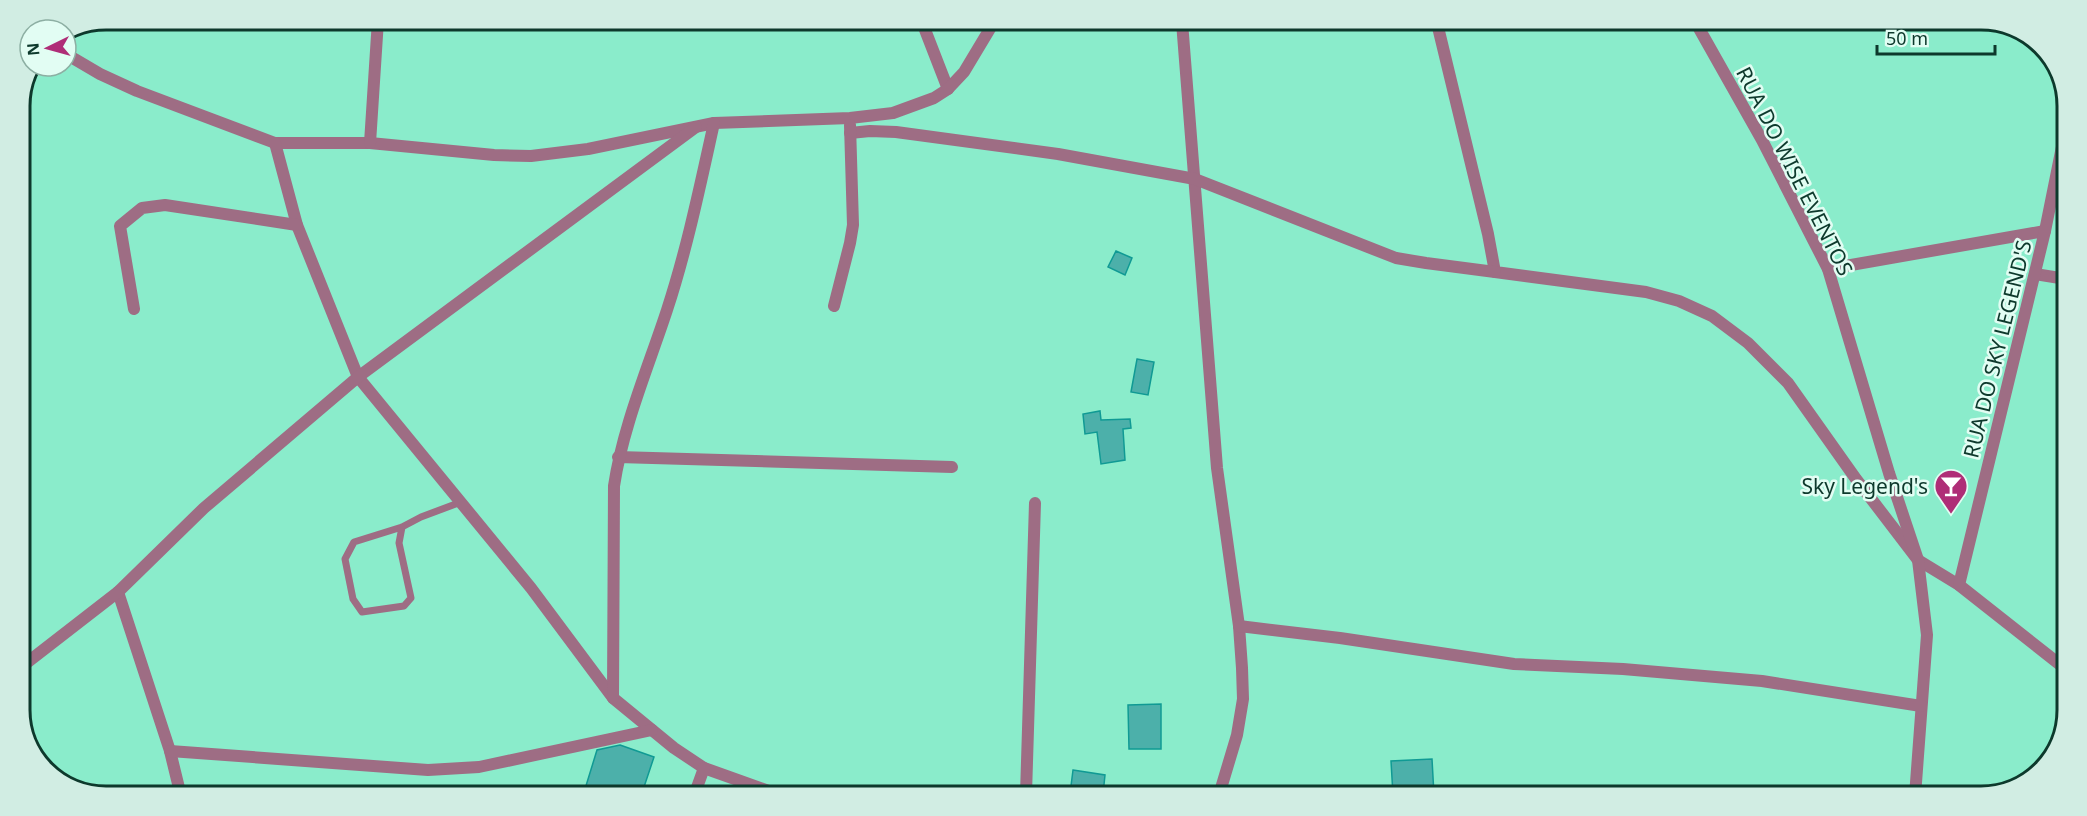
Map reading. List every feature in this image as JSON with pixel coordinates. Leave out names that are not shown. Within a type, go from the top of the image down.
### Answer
[{"type":"street","points":[[370,142],[377,30]]},
{"type":"street","points":[[925,30],[948,89]]},
{"type":"street","points":[[78,61],[137,91],[275,143],[370,142],[494,155],[531,156],[588,149],[714,123],[850,118],[893,113],[934,98],[948,89],[964,72],[989,30]]},
{"type":"street","points":[[1183,30],[1217,468],[1239,626],[1243,699],[1237,735],[1221,786]]},
{"type":"street","points":[[1439,30],[1495,272]]},
{"type":"street","name":"RUA DO WISE EVENTOS","points":[[1700,30],[1762,140],[1828,269],[1889,473],[1918,560],[1928,634],[1916,786]]},
{"type":"street","points":[[834,306],[852,234],[850,118]]},
{"type":"street","points":[[613,698],[614,486],[618,457],[668,307],[692,224],[714,123]]},
{"type":"street","points":[[30,660],[118,591],[204,508],[358,377],[699,125]]},
{"type":"street","points":[[850,133],[870,131],[907,133],[1058,154],[1195,179],[1396,258],[1646,292],[1678,301],[1712,316],[1748,343],[1788,383],[1856,479],[1918,560],[1959,585],[2057,662]]},
{"type":"street","points":[[275,143],[297,225],[358,377],[531,588],[613,698],[704,768],[755,786]]},
{"type":"street","name":"RUA DO SKY LEGEND'S","points":[[1959,585],[2035,274],[2057,172]]},
{"type":"street","points":[[134,309],[120,226],[142,208],[165,205],[297,225]]},
{"type":"street","points":[[1828,269],[2045,231]]},
{"type":"street","points":[[2035,274],[2057,278]]},
{"type":"street","points":[[618,457],[952,467]]},
{"type":"street","points":[[1026,786],[1035,502]]},
{"type":"street","points":[[118,591],[170,751],[179,786]]},
{"type":"street","points":[[1239,626],[1340,638],[1514,664],[1623,669],[1762,681],[1921,706]]},
{"type":"street","points":[[170,751],[428,770],[479,766],[652,730]]},
{"type":"street","points":[[698,786],[704,768]]},
{"type":"lane","points":[[402,527],[399,543],[411,598],[404,606],[362,612],[353,599],[345,559],[354,542],[402,527],[461,502]]},
{"type":"building","points":[[1116,251],[1132,258],[1125,275],[1108,267]]},
{"type":"building","points":[[1137,359],[1154,362],[1148,395],[1131,392]]},
{"type":"building","points":[[1100,411],[1101,420],[1130,419],[1131,428],[1123,429],[1125,460],[1101,464],[1097,432],[1085,434],[1083,414]]},
{"type":"building","points":[[1161,704],[1161,749],[1129,749],[1128,705]]},
{"type":"building","points":[[620,745],[654,757],[644,786],[586,786],[597,750]]},
{"type":"building","points":[[1432,759],[1434,786],[1392,786],[1391,761]]},
{"type":"building","points":[[1073,770],[1105,775],[1104,786],[1071,786]]},
{"type":"place","name":"Sky Legend's","points":[[1951,515]]}]
